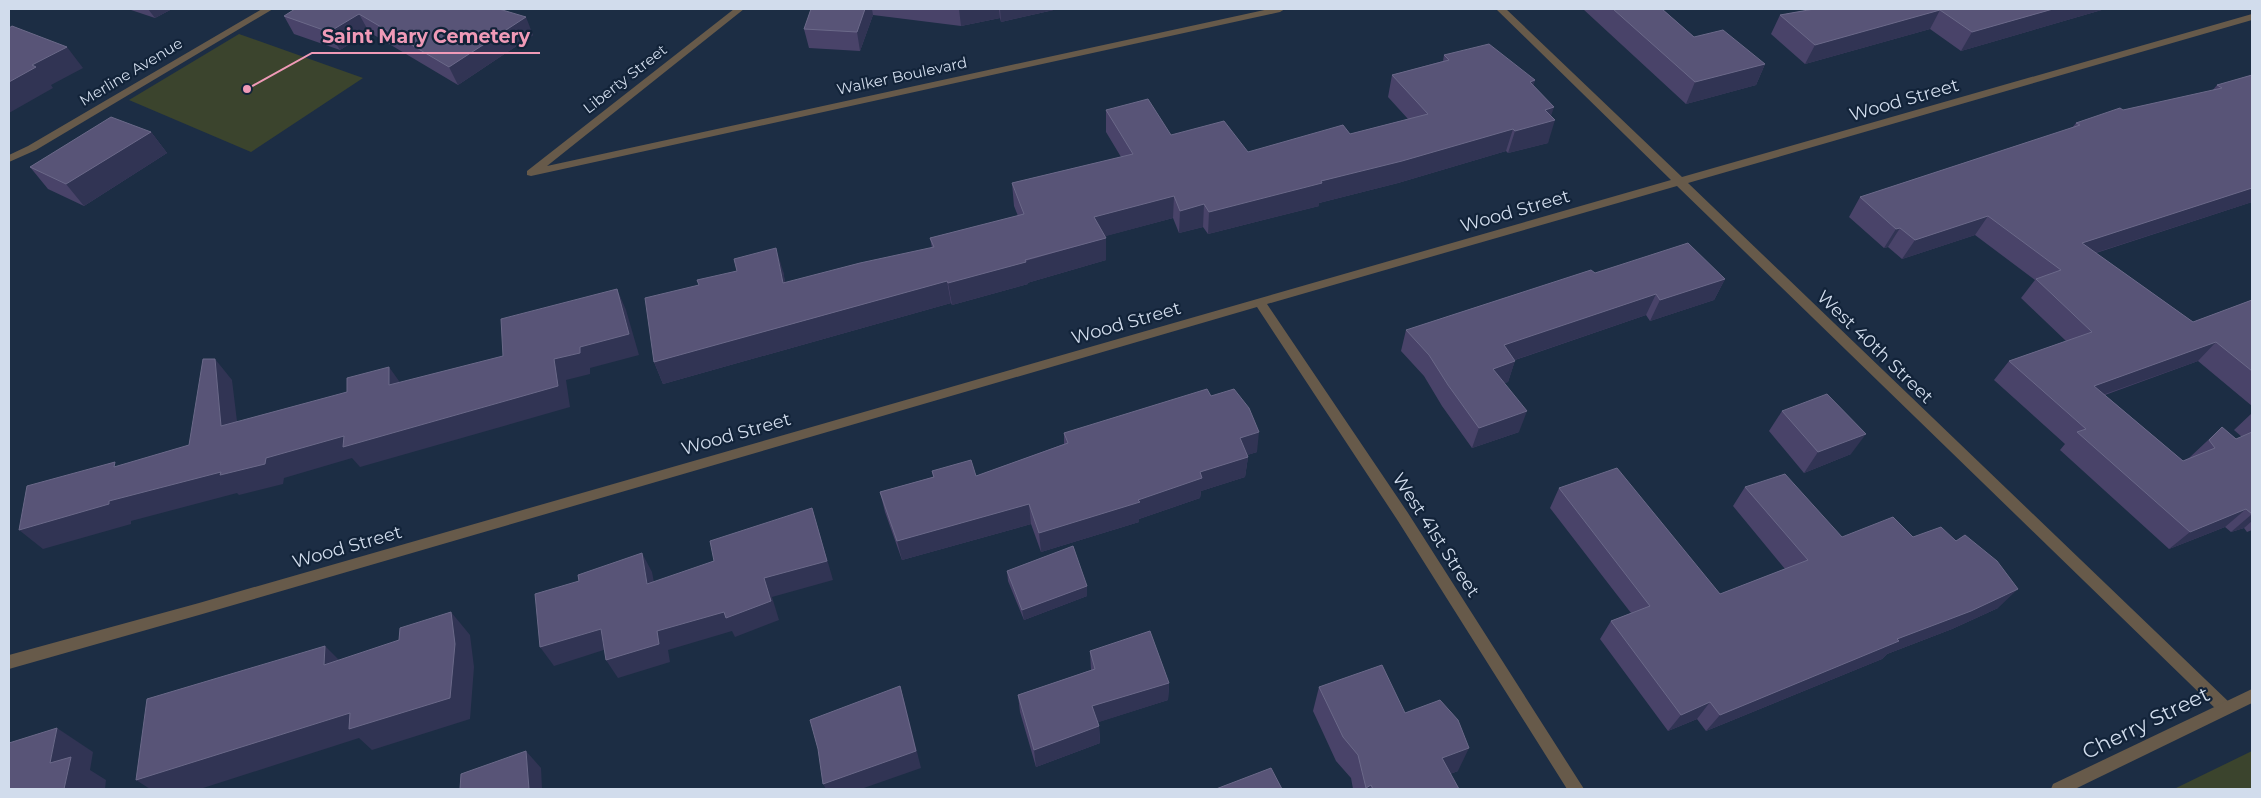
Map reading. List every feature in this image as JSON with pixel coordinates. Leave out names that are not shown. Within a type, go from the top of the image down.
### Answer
[{"type":"street","name":"Merline Avenue","points":[[9,160],[268,9]]},
{"type":"street","name":"Liberty Street","points":[[531,173],[739,9]]},
{"type":"street","name":"Walker Boulevard","points":[[531,173],[1280,9]]},
{"type":"street","name":"West 40th Street","points":[[1501,9],[2225,708]]},
{"type":"street","name":"Wood Street","points":[[9,662],[199,609],[634,482],[2252,17]]},
{"type":"street","name":"West 41st Street","points":[[1260,303],[1404,517],[1576,789]]},
{"type":"street","name":"Cherry Street","points":[[2058,789],[2252,696]]},
{"type":"green space","points":[[239,34],[363,78],[251,152],[129,100]]},
{"type":"green space","points":[[2252,751],[2252,789],[2174,789]]},
{"type":"building","points":[[295,9],[499,9],[526,17],[449,67],[359,14],[329,32],[284,16]]},
{"type":"building","points":[[811,9],[865,9],[857,32],[804,29]]},
{"type":"building","points":[[1613,9],[1662,9],[1694,37],[1723,30],[1765,64],[1695,82]]},
{"type":"building","points":[[1814,9],[2053,9],[1972,32],[1940,10],[1815,45],[1780,15]]},
{"type":"building","points":[[12,26],[67,47],[32,65],[36,67],[9,82],[9,28]]},
{"type":"building","points":[[1489,44],[1535,80],[1530,82],[1554,107],[1545,110],[1555,120],[1515,131],[1513,129],[1402,161],[1321,181],[1322,183],[1209,212],[1204,204],[1180,211],[1174,196],[1094,217],[1106,238],[1025,260],[1026,262],[948,283],[947,281],[654,362],[645,298],[699,285],[697,280],[737,271],[734,259],[776,248],[783,283],[860,263],[934,247],[930,238],[1024,214],[1012,183],[1133,154],[1106,110],[1148,99],[1171,135],[1224,121],[1248,152],[1343,125],[1350,134],[1428,114],[1392,75],[1449,60],[1444,55]]},
{"type":"building","points":[[2252,75],[2252,188],[2082,243],[2193,322],[2252,300],[2252,371],[2216,342],[2094,386],[2183,461],[2215,448],[2209,440],[2222,427],[2236,439],[2252,432],[2252,514],[2246,509],[2190,532],[2077,432],[2086,429],[2009,361],[2092,332],[2036,279],[2061,270],[1988,216],[1915,240],[1900,228],[1896,229],[1860,197],[2080,125],[2076,123],[2120,108],[2123,110],[2222,88],[2217,85]]},
{"type":"building","points":[[111,117],[151,132],[66,184],[30,167]]},
{"type":"building","points":[[1688,243],[1725,279],[1660,300],[1656,294],[1504,345],[1515,361],[1493,369],[1527,411],[1479,428],[1429,355],[1406,330],[1591,270],[1595,273]]},
{"type":"building","points":[[617,289],[629,334],[580,347],[580,353],[554,359],[558,386],[343,447],[344,436],[266,458],[265,464],[220,475],[221,472],[109,501],[109,504],[19,530],[27,486],[115,462],[114,467],[189,445],[203,359],[215,359],[221,426],[347,392],[347,378],[389,367],[389,385],[503,356],[501,319]]},
{"type":"building","points":[[1207,389],[1211,396],[1234,389],[1249,408],[1259,432],[1240,438],[1248,457],[1200,472],[1202,478],[1138,500],[1140,502],[1039,533],[1029,504],[897,541],[880,492],[934,477],[932,471],[971,460],[976,476],[1068,443],[1064,433]]},
{"type":"building","points":[[1827,394],[1866,434],[1818,452],[1782,411]]},
{"type":"building","points":[[1617,468],[1720,594],[1808,560],[1745,487],[1785,474],[1842,537],[1893,517],[1913,537],[1941,527],[1956,541],[1965,535],[1997,561],[2018,589],[1971,611],[1897,639],[1899,641],[1720,715],[1710,702],[1681,715],[1611,621],[1650,606],[1559,488]]},
{"type":"building","points":[[812,508],[827,561],[764,578],[771,601],[726,618],[724,612],[657,631],[659,644],[606,660],[601,629],[540,647],[535,594],[579,581],[578,575],[642,553],[647,584],[714,561],[710,541]]},
{"type":"building","points":[[1073,546],[1087,586],[1022,610],[1007,571]]},
{"type":"building","points":[[451,612],[455,644],[450,698],[349,729],[350,713],[136,780],[147,699],[325,646],[324,665],[399,640],[400,628]]},
{"type":"building","points":[[1150,631],[1169,683],[1092,706],[1099,726],[1034,750],[1018,695],[1095,669],[1090,651]]},
{"type":"building","points":[[1382,665],[1405,713],[1440,700],[1458,720],[1469,748],[1442,758],[1459,789],[1373,789],[1371,785],[1366,788],[1358,755],[1343,737],[1319,687]]},
{"type":"building","points":[[900,686],[916,751],[823,784],[818,749],[810,720]]},
{"type":"building","points":[[57,728],[50,763],[71,757],[64,789],[9,789],[9,743]]},
{"type":"building","points":[[526,751],[529,789],[460,789],[461,774]]},
{"type":"building","points":[[1271,768],[1282,789],[1216,789]]},
{"type":"place","name":"Saint Mary Cemetery","points":[[247,89]]}]
